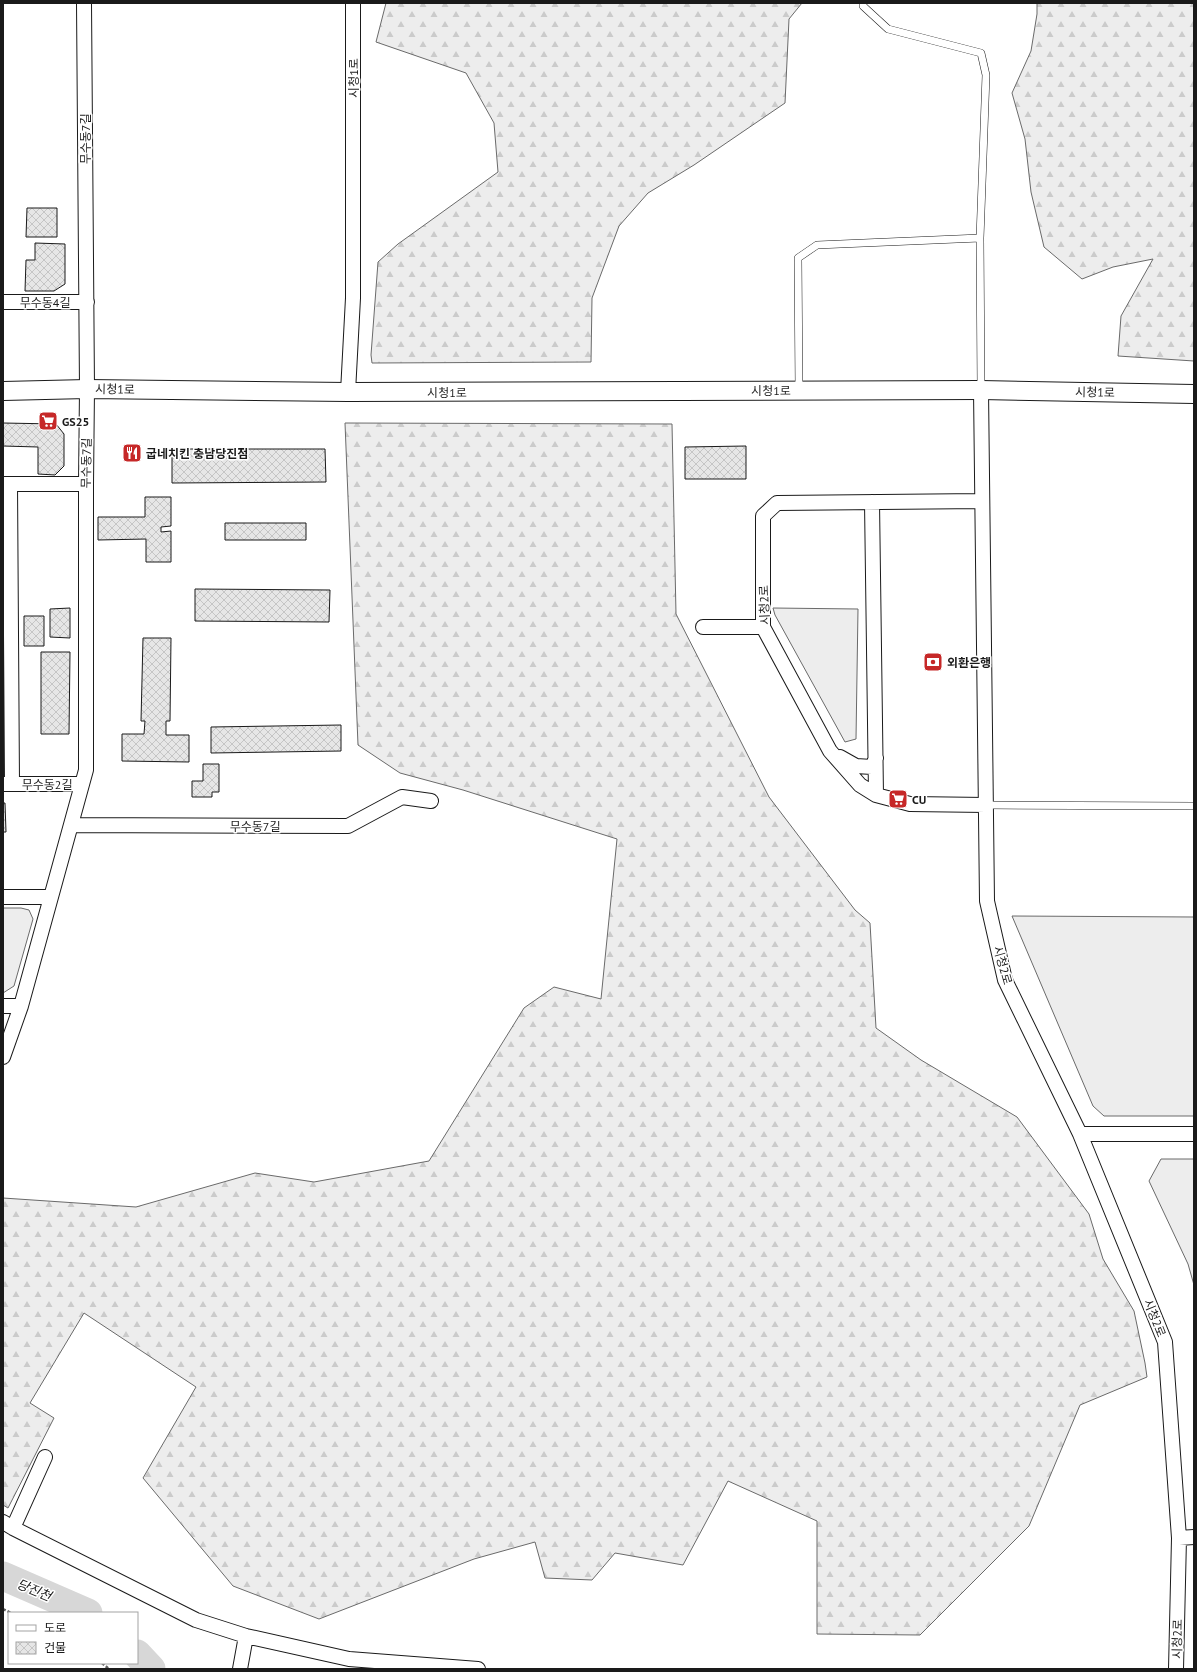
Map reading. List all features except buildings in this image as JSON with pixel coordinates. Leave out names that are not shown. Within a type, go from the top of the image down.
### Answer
[{"type":"street","name":"무수동7길","points":[[3,1057],[21,1006],[86,770],[87,302],[84,3]]},
{"type":"street","name":"시청1로","points":[[348,392],[353,298],[353,3]]},
{"type":"street","name":"무수동4길","points":[[3,302],[87,302]]},
{"type":"street","name":"시청1로","points":[[3,390],[87,389],[348,392],[981,390],[1194,394]]},
{"type":"street","name":"시청2로","points":[[981,390],[987,901],[1004,980],[1080,1134],[1165,1342],[1179,1538],[1176,1669]]},
{"type":"street","name":"무수동2길","points":[[82,784],[7,784],[7,484],[86,484]]},
{"type":"street","name":"시청2로","points":[[982,501],[777,503],[763,516],[763,627],[830,751],[860,785],[876,795],[910,804],[986,805]]},
{"type":"street","points":[[872,502],[876,795]]},
{"type":"street","points":[[703,627],[763,627]]},
{"type":"street","points":[[830,751],[856,766],[872,766],[876,758]]},
{"type":"street","name":"무수동7길","points":[[72,825],[348,826],[402,797],[431,801]]},
{"type":"street","points":[[3,897],[51,897]]},
{"type":"street","points":[[3,1006],[21,1006]]},
{"type":"street","points":[[1080,1134],[1194,1134]]},
{"type":"street","points":[[45,1456],[8,1525],[196,1620],[246,1636],[349,1659],[478,1669]]},
{"type":"street","points":[[1179,1538],[1194,1537]]},
{"type":"street","points":[[240,1669],[246,1636]]},
{"type":"lane","points":[[863,3],[863,6],[888,29],[981,53],[986,75],[980,238],[981,390]]},
{"type":"lane","points":[[800,390],[798,258],[817,245],[980,238]]},
{"type":"lane","points":[[986,805],[1194,806]]},
{"type":"shaded area","points":[[773,608],[858,609],[856,739],[845,742],[775,615]]},
{"type":"shaded area","points":[[3,908],[21,908],[29,910],[33,919],[14,986],[3,993]]},
{"type":"shaded area","points":[[1012,916],[1194,917],[1194,1116],[1104,1116],[1093,1106]]},
{"type":"shaded area","points":[[1161,1159],[1194,1159],[1194,1285],[1188,1264],[1149,1181]]},
{"type":"green space","points":[[386,3],[802,3],[789,19],[785,103],[694,165],[648,193],[619,226],[592,298],[591,362],[372,363],[371,355],[378,262],[398,244],[498,172],[494,123],[466,73],[376,42]]},
{"type":"green space","points":[[1037,3],[1194,3],[1194,361],[1118,356],[1121,316],[1153,259],[1113,267],[1082,279],[1044,247],[1031,192],[1025,139],[1012,93],[1031,51],[1037,14]]},
{"type":"green space","points":[[345,423],[672,424],[676,614],[769,797],[855,910],[870,923],[876,1028],[921,1060],[1017,1117],[1089,1214],[1103,1259],[1134,1311],[1147,1377],[1080,1405],[1029,1526],[920,1635],[817,1634],[817,1521],[728,1481],[683,1565],[615,1553],[592,1580],[545,1578],[535,1542],[474,1559],[319,1619],[233,1586],[143,1478],[196,1387],[84,1313],[30,1403],[54,1418],[8,1508],[3,1505],[3,1198],[136,1207],[255,1173],[314,1182],[429,1161],[524,1008],[554,987],[601,999],[617,839],[463,790],[400,773],[358,745]]},
{"type":"waterway","name":"당진천","points":[[3,1576],[86,1612]]},
{"type":"waterway","points":[[138,1655],[151,1669]]},
{"type":"place","name":"GS25","points":[[48,421]]},
{"type":"place","name":"굽네치킨 충남당진점","points":[[132,453]]},
{"type":"place","name":"외환은행","points":[[933,662]]},
{"type":"place","name":"CU","points":[[898,799]]}]
